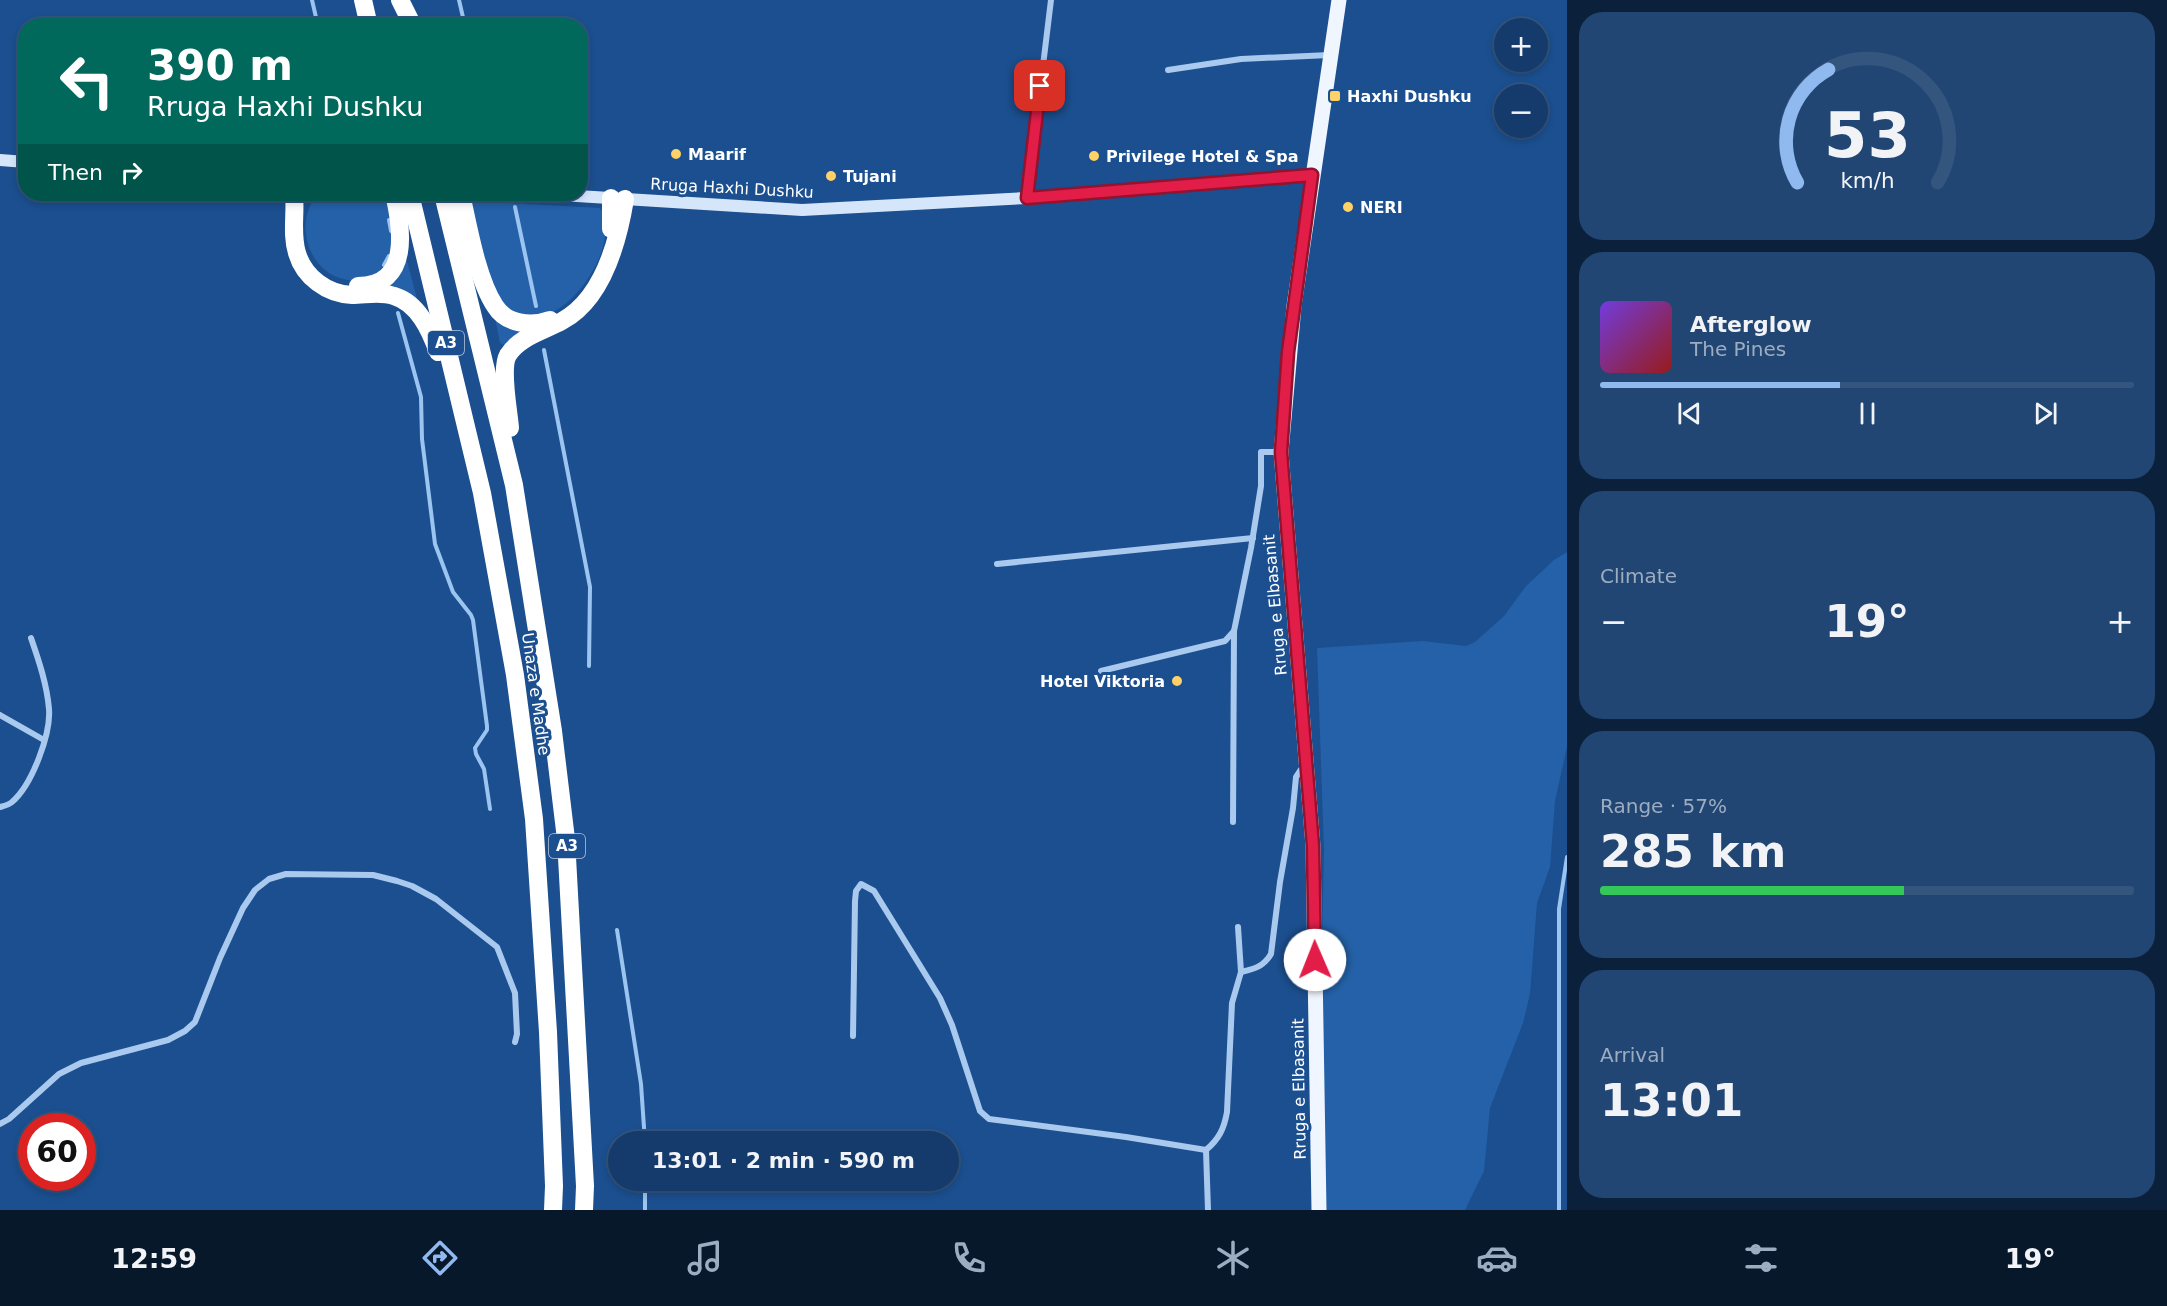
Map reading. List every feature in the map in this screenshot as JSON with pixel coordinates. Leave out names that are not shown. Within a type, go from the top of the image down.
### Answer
[{"type":"highway","points":[[360,18],[362,0]]},
{"type":"highway","points":[[362,0],[367,18]]},
{"type":"highway","points":[[398,0],[401,18]]},
{"type":"highway","points":[[398,0],[408,18]]},
{"type":"highway","points":[[514,484],[505,367],[507,356],[529,337],[564,320],[582,306],[609,263],[616,242],[618,198]]},
{"type":"highway","points":[[462,201],[479,270],[495,307],[505,316],[517,322],[530,324],[560,315],[573,307],[584,295],[606,252],[618,198]]},
{"type":"highway","points":[[294,201],[294,244],[308,275],[338,293],[393,295],[413,308],[423,321],[432,335],[444,369],[456,421],[482,493]]},
{"type":"highway","points":[[304,201],[301,230],[307,258],[326,279],[340,284],[366,286],[385,279],[399,256],[401,224],[396,201]]},
{"type":"highway","name":"Unaza e Madhe","points":[[412,201],[482,493],[515,675],[534,819],[548,1032],[553,1210]]},
{"type":"highway","name":"Unaza e Madhe","points":[[445,201],[514,484],[553,731],[566,838],[585,1186],[584,1210]]},
{"type":"main road","name":"Rruga e Elbasanit","points":[[1319,1210],[1313,846],[1281,452],[1290,340],[1339,0]]},
{"type":"street","points":[[1027,198],[1052,0]]},
{"type":"street","points":[[1168,70],[1241,59],[1330,55]]},
{"type":"street","points":[[0,160],[18,161]]},
{"type":"street","name":"Rruga Haxhi Dushku","points":[[588,196],[802,210],[1027,198],[1312,175]]},
{"type":"street","points":[[1233,822],[1234,631],[1261,486],[1261,452],[1281,452]]},
{"type":"street","points":[[997,564],[1252,538]]},
{"type":"street","points":[[1101,671],[1225,641],[1234,631]]},
{"type":"street","points":[[0,807],[11,803],[30,777],[49,724],[44,677],[31,638]]},
{"type":"street","points":[[0,715],[44,740]]},
{"type":"street","points":[[1241,972],[1259,967],[1271,954],[1296,777],[1307,762]]},
{"type":"street","points":[[0,1124],[9,1119],[59,1074],[81,1063],[168,1040],[185,1031],[195,1022],[243,908],[255,890],[269,879],[286,874],[373,875],[412,886],[451,910],[497,947],[501,954],[515,993],[518,1034],[515,1042]]},
{"type":"street","points":[[853,1036],[855,901],[856,891],[861,884],[874,891],[940,998],[952,1025],[980,1111],[988,1119],[1206,1150]]},
{"type":"street","points":[[1208,1210],[1206,1150],[1224,1129],[1230,1086],[1232,1004],[1241,972],[1238,927]]},
{"type":"shaded area","points":[[313,201],[389,201],[395,228],[387,267],[365,279],[356,281],[346,280],[321,267],[308,244],[306,218]]},
{"type":"shaded area","points":[[470,201],[600,208],[606,224],[604,242],[597,263],[571,299],[554,312],[536,317],[512,312],[503,305],[491,283]]},
{"type":"shaded area","points":[[407,261],[417,299],[388,286]]},
{"type":"shaded area","points":[[495,318],[520,331],[505,345],[500,343]]},
{"type":"shaded area","points":[[1567,552],[1567,747],[1555,801],[1550,867],[1537,903],[1530,994],[1523,1023],[1490,1108],[1484,1171],[1465,1210],[1325,1210],[1320,1040],[1324,850],[1317,648],[1423,641],[1466,646],[1475,642],[1504,616],[1526,586],[1554,560]]},
{"type":"waterway","points":[[312,0],[316,18]]},
{"type":"waterway","points":[[459,0],[463,18]]},
{"type":"waterway","points":[[515,207],[536,306]]},
{"type":"waterway","points":[[389,220],[391,231]]},
{"type":"waterway","points":[[384,265],[389,256]]},
{"type":"waterway","points":[[398,313],[421,397],[422,439],[435,544],[453,592],[473,620],[487,726],[487,730],[475,748],[484,769],[490,809]]},
{"type":"waterway","points":[[544,350],[590,587],[589,666]]},
{"type":"waterway","points":[[1559,1210],[1559,909],[1567,857]]},
{"type":"waterway","points":[[617,930],[641,1084],[644,1131]]},
{"type":"waterway","points":[[645,1191],[645,1210]]},
{"type":"place","name":"Haxhi Dushku","points":[[1335,96]]},
{"type":"place","name":"Maarif","points":[[676,154]]},
{"type":"place","name":"Privilege Hotel & Spa","points":[[1094,156]]},
{"type":"place","name":"Tujani","points":[[831,176]]},
{"type":"place","name":"NERI","points":[[1348,207]]},
{"type":"place","name":"Hotel Viktoria","points":[[1177,681]]},
{"type":"route","points":[[1040,86],[1027,198],[1312,175],[1288,352],[1281,452],[1313,846],[1315,960]]}]
